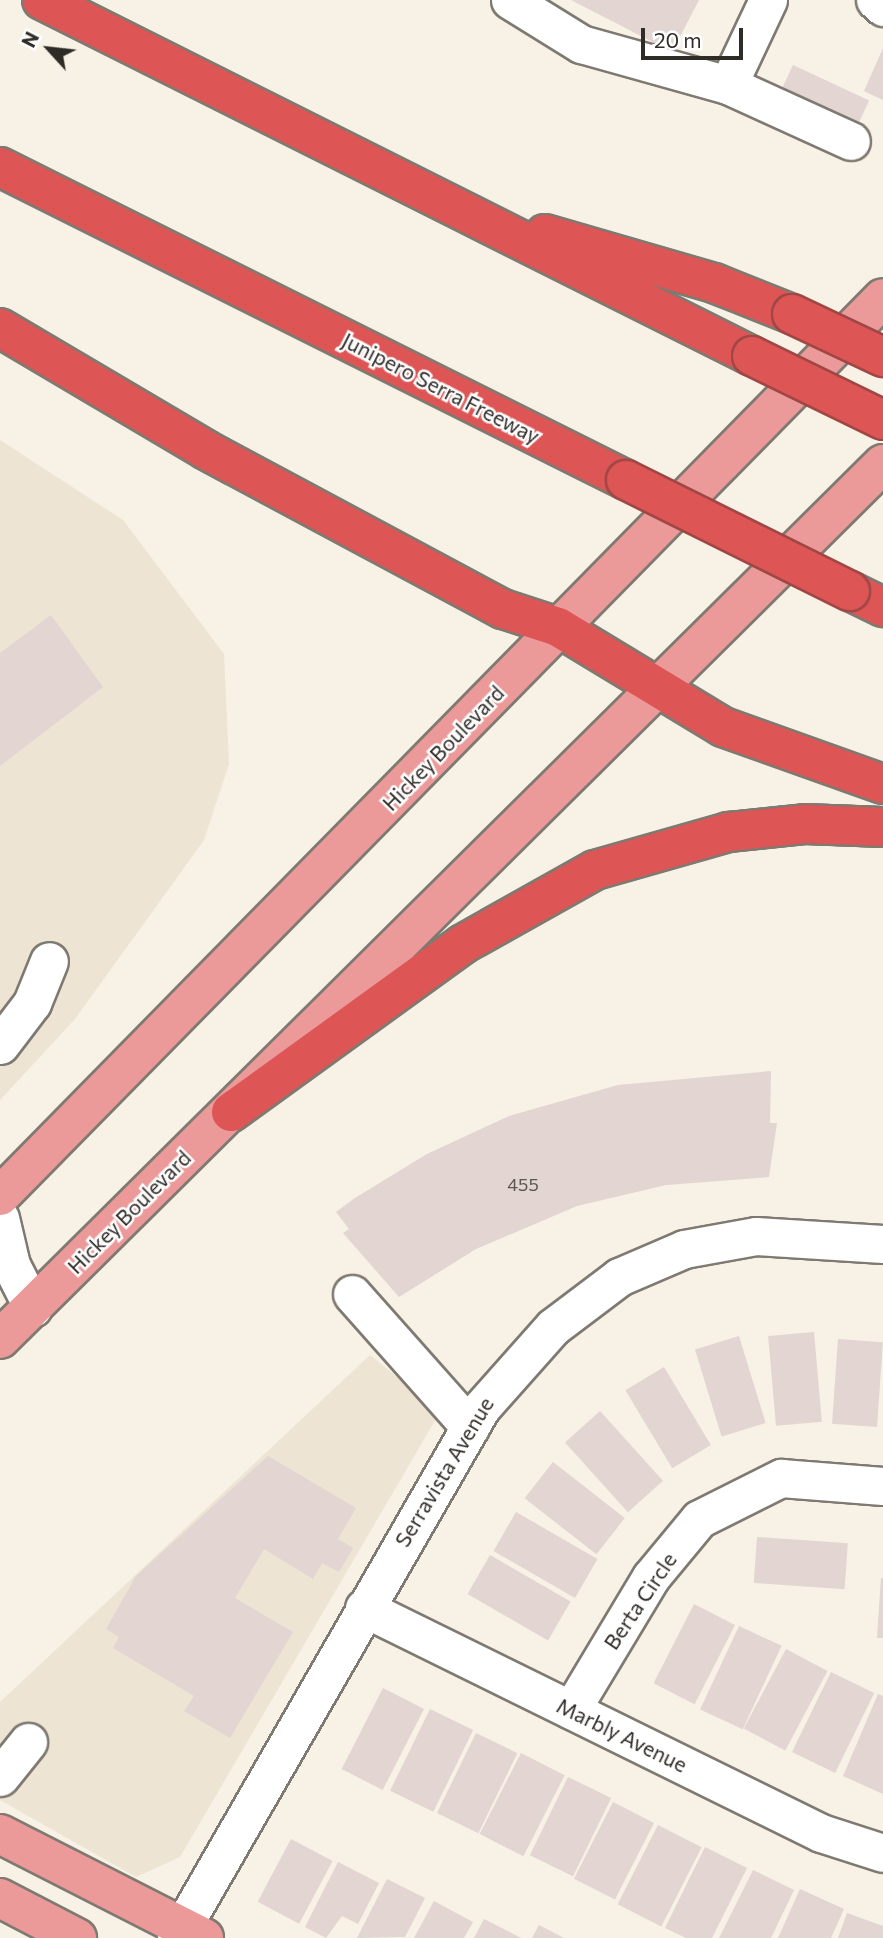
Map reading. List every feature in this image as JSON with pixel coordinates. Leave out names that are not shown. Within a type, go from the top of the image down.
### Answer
[{"type":"highway","points":[[42,0],[883,421]]},
{"type":"highway","name":"Junipero Serra Freeway","points":[[0,167],[866,599]]},
{"type":"highway","points":[[463,211],[649,262],[792,314],[883,357]]},
{"type":"highway","points":[[0,328],[230,463],[503,609],[558,627],[743,737],[883,784]]},
{"type":"highway","points":[[231,1112],[463,944],[594,870],[728,832],[805,824],[883,827]]},
{"type":"main road","name":"Hickey Boulevard","points":[[0,1196],[883,298]]},
{"type":"main road","name":"Hickey Boulevard","points":[[0,1339],[883,464]]},
{"type":"main road","points":[[0,1834],[187,1934]]},
{"type":"main road","points":[[0,1898],[77,1938]]},
{"type":"street","points":[[510,0],[581,44],[728,85],[851,142]]},
{"type":"street","points":[[728,85],[768,0]]},
{"type":"street","points":[[875,0],[883,7]]},
{"type":"street","points":[[0,1045],[32,1003],[49,961]]},
{"type":"street","points":[[0,1218],[11,1265],[33,1308]]},
{"type":"street","name":"Serravista Avenue","points":[[187,1934],[364,1608],[470,1427],[495,1386],[553,1326],[619,1277],[684,1249],[756,1236],[883,1244]]},
{"type":"street","points":[[352,1294],[470,1427]]},
{"type":"street","name":"Berta Circle","points":[[571,1710],[650,1577],[699,1519],[781,1478],[883,1486]]},
{"type":"street","name":"Marbly Avenue","points":[[364,1608],[821,1833],[883,1853]]},
{"type":"street","points":[[0,1777],[28,1742]]},
{"type":"shaded area","points":[[0,440],[123,520],[224,654],[229,764],[204,840],[75,1019],[0,1100]]},
{"type":"shaded area","points":[[370,1355],[440,1412],[180,1857],[136,1877],[0,1800],[0,1702]]},
{"type":"building","points":[[571,0],[699,0],[672,52]]},
{"type":"building","points":[[883,48],[883,100],[864,91]]},
{"type":"building","points":[[793,65],[869,100],[854,133],[778,98]]},
{"type":"building","points":[[51,615],[103,687],[0,766],[0,653]]},
{"type":"building","points":[[771,1071],[770,1123],[777,1123],[769,1177],[666,1185],[577,1206],[476,1249],[399,1297],[343,1233],[349,1229],[336,1212],[355,1198],[427,1154],[509,1116],[618,1085]]},
{"type":"building","points":[[814,1332],[822,1422],[776,1426],[768,1336]]},
{"type":"building","points":[[739,1336],[766,1423],[722,1436],[695,1349]]},
{"type":"building","points":[[838,1339],[883,1342],[877,1427],[832,1424]]},
{"type":"building","points":[[664,1367],[711,1445],[672,1468],[625,1390]]},
{"type":"building","points":[[600,1411],[663,1481],[628,1512],[565,1442]]},
{"type":"building","points":[[268,1456],[356,1508],[338,1539],[353,1548],[339,1572],[322,1563],[313,1579],[264,1549],[235,1598],[293,1632],[230,1738],[184,1711],[194,1696],[113,1648],[119,1637],[106,1629],[136,1576]]},
{"type":"building","points":[[553,1462],[625,1518],[596,1554],[525,1498]]},
{"type":"building","points":[[516,1512],[597,1559],[575,1598],[494,1551]]},
{"type":"building","points":[[757,1537],[848,1543],[845,1589],[754,1583]]},
{"type":"building","points":[[490,1555],[571,1602],[548,1640],[468,1594]]},
{"type":"building","points":[[881,1578],[883,1638],[877,1638]]},
{"type":"building","points":[[694,1604],[735,1625],[695,1704],[654,1683]]},
{"type":"building","points":[[739,1626],[782,1646],[743,1729],[700,1709]]},
{"type":"building","points":[[786,1649],[827,1671],[785,1751],[744,1728]]},
{"type":"building","points":[[831,1672],[874,1693],[835,1773],[792,1752]]},
{"type":"building","points":[[383,1688],[424,1709],[383,1790],[342,1769]]},
{"type":"building","points":[[878,1694],[883,1696],[883,1794],[843,1776]]},
{"type":"building","points":[[430,1709],[473,1730],[433,1812],[390,1791]]},
{"type":"building","points":[[476,1733],[517,1753],[478,1833],[437,1813]]},
{"type":"building","points":[[521,1753],[565,1775],[523,1856],[480,1834]]},
{"type":"building","points":[[568,1777],[611,1798],[573,1876],[530,1855]]},
{"type":"building","points":[[613,1802],[654,1823],[615,1900],[574,1879]]},
{"type":"building","points":[[658,1825],[702,1847],[661,1927],[618,1904]]},
{"type":"building","points":[[291,1839],[332,1861],[299,1924],[258,1902]]},
{"type":"building","points":[[705,1847],[747,1868],[712,1938],[686,1938],[665,1928]]},
{"type":"building","points":[[338,1862],[379,1883],[358,1924],[342,1916],[326,1938],[305,1927]]},
{"type":"building","points":[[753,1870],[794,1890],[771,1938],[719,1938]]},
{"type":"building","points":[[387,1879],[425,1898],[405,1937],[357,1938]]},
{"type":"building","points":[[800,1889],[844,1909],[831,1938],[778,1938]]},
{"type":"building","points":[[434,1901],[473,1922],[464,1938],[414,1938]]},
{"type":"building","points":[[847,1913],[883,1926],[883,1938],[838,1938]]},
{"type":"building","points":[[484,1919],[521,1938],[474,1938]]},
{"type":"building","points":[[539,1925],[564,1938],[532,1938]]}]
